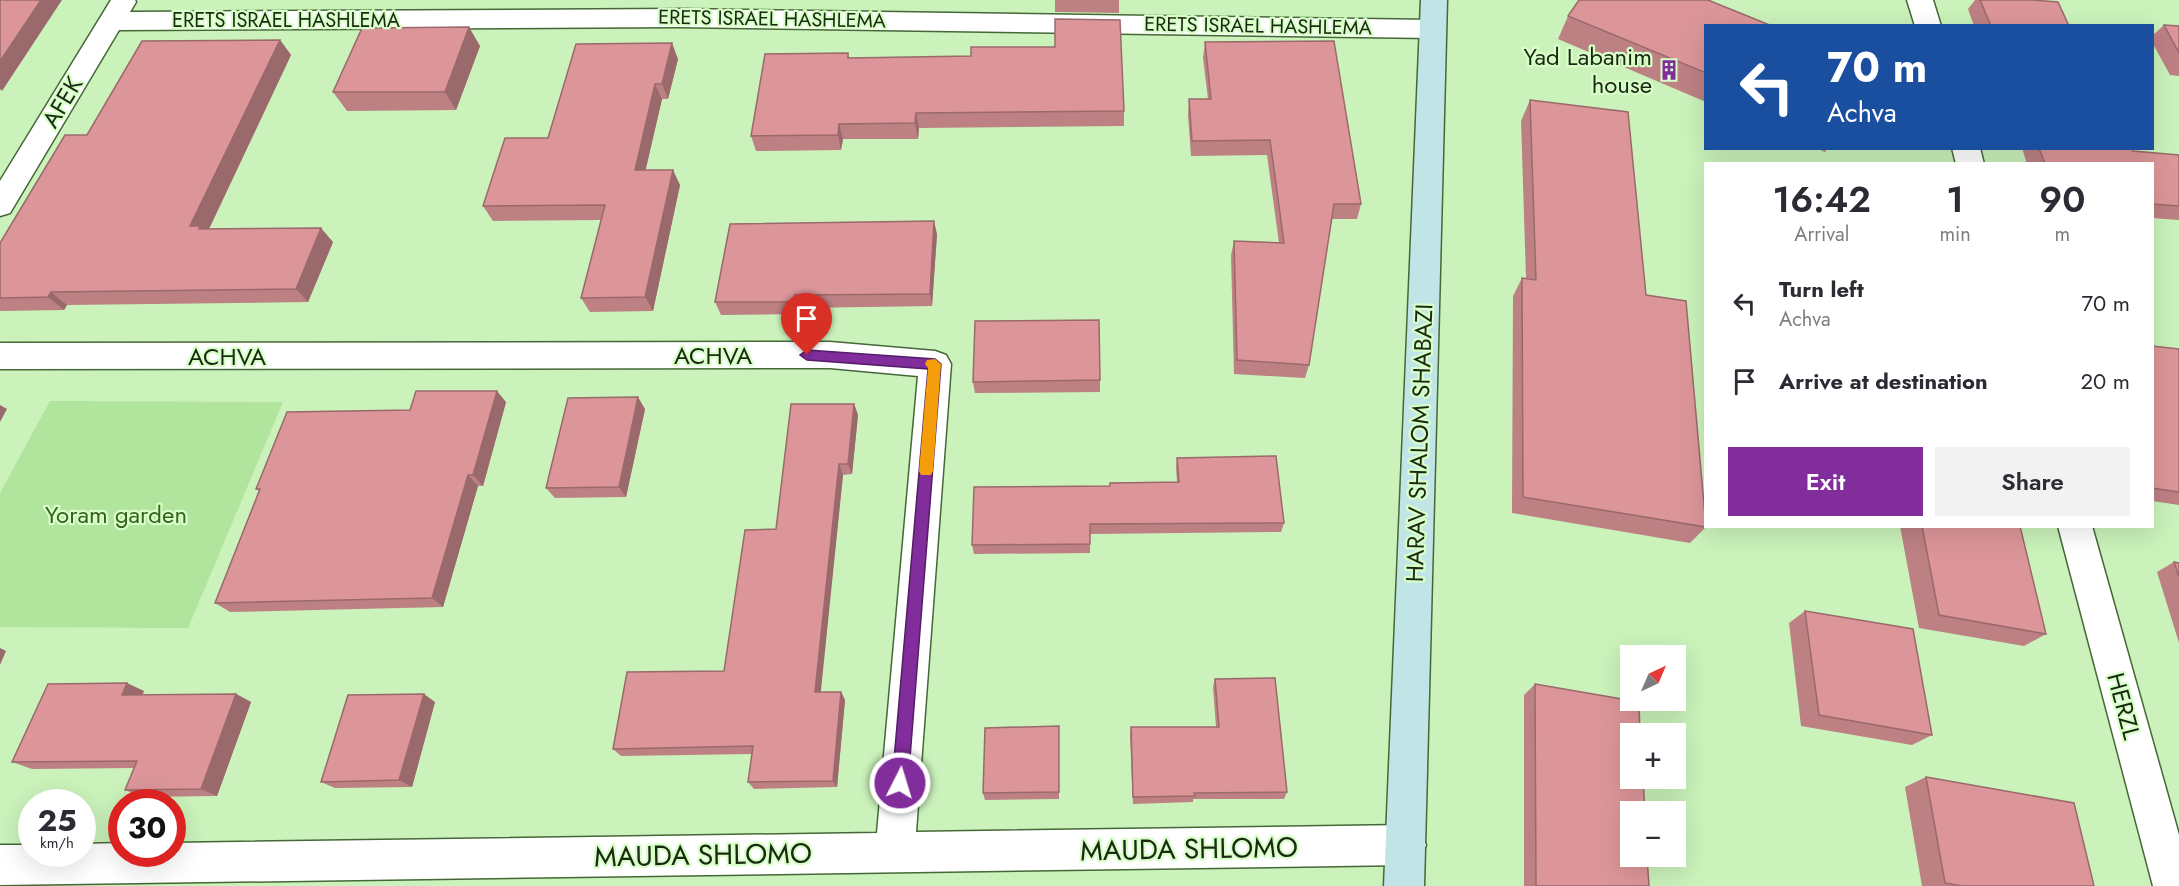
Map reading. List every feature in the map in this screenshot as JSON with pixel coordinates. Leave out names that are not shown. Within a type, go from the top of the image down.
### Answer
[{"type":"street","points":[[1920,0],[1927,24]]},
{"type":"street","name":"ERETS ISRAEL HASHLEMA","points":[[118,10],[678,18],[1433,14]]},
{"type":"street","name":"AFEK","points":[[0,205],[118,10]]},
{"type":"street","name":"HARAV SHALOM SHABAZI","points":[[1404,886],[1433,14]]},
{"type":"street","name":"ACHVA","points":[[0,356],[830,355],[935,364],[895,853]]},
{"type":"street","name":"HERZL","points":[[2076,528],[2173,886]]},
{"type":"street","name":"MAUDA SHLOMO","points":[[0,865],[1406,846]]},
{"type":"green space","name":"Yoram garden","points":[[50,401],[283,402],[188,628],[0,627],[0,493]]},
{"type":"building","points":[[0,0],[41,0],[0,61]]},
{"type":"building","points":[[1579,0],[1708,0],[1767,24],[1704,24],[1704,72],[1568,16]]},
{"type":"building","points":[[1980,0],[2058,2],[2068,24],[1990,24]]},
{"type":"building","points":[[1055,19],[1120,20],[1124,111],[916,113],[915,123],[839,124],[838,135],[751,136],[765,54],[848,53],[848,58],[971,56],[971,47],[1055,47]]},
{"type":"building","points":[[2164,25],[2179,26],[2179,53]]},
{"type":"building","points":[[469,27],[445,92],[333,92],[362,28]]},
{"type":"building","points":[[280,40],[190,226],[200,226],[199,229],[321,228],[296,289],[51,292],[48,297],[0,298],[0,243],[65,135],[87,135],[142,41]]},
{"type":"building","points":[[1334,41],[1361,204],[1334,204],[1309,365],[1237,360],[1234,241],[1284,243],[1270,140],[1192,141],[1189,99],[1211,99],[1205,42]]},
{"type":"building","points":[[672,43],[662,84],[655,84],[635,170],[673,170],[645,297],[581,298],[605,205],[483,206],[505,138],[548,138],[576,44]]},
{"type":"building","points":[[1530,100],[1628,112],[1646,295],[1686,301],[1704,527],[1523,497],[1522,278],[1536,280]]},
{"type":"building","points":[[2040,150],[2132,150],[2179,155],[2179,206],[2154,204],[2154,162],[2044,162]]},
{"type":"building","points":[[934,221],[930,294],[795,295],[794,302],[715,302],[730,224]]},
{"type":"building","points":[[1099,320],[1100,380],[973,382],[975,321]]},
{"type":"building","points":[[2154,346],[2179,349],[2179,492],[2154,488]]},
{"type":"building","points":[[416,391],[497,391],[473,475],[468,475],[432,598],[215,603],[260,489],[256,489],[287,412],[410,410]]},
{"type":"building","points":[[638,397],[619,487],[546,488],[568,398]]},
{"type":"building","points":[[791,404],[854,404],[848,464],[839,464],[815,692],[841,692],[833,781],[748,782],[753,746],[613,749],[627,672],[724,671],[745,530],[776,529]]},
{"type":"building","points":[[1276,456],[1284,523],[1090,524],[1090,544],[972,545],[974,487],[1110,486],[1110,483],[1179,482],[1177,458]]},
{"type":"building","points":[[1922,528],[2020,528],[2046,634],[1939,615]]},
{"type":"building","points":[[2174,562],[2179,563],[2179,577]]},
{"type":"building","points":[[1805,611],[1913,629],[1932,735],[1819,715]]},
{"type":"building","points":[[1275,678],[1287,792],[1194,793],[1195,796],[1133,797],[1131,727],[1219,727],[1215,679]]},
{"type":"building","points":[[127,683],[122,695],[236,694],[201,789],[125,789],[137,761],[12,762],[48,684]]},
{"type":"building","points":[[1535,684],[1620,699],[1620,711],[1639,711],[1640,723],[1620,723],[1620,789],[1644,789],[1644,801],[1620,801],[1620,867],[1648,867],[1649,886],[1536,886]]},
{"type":"building","points":[[424,694],[399,780],[321,782],[348,695]]},
{"type":"building","points":[[1059,726],[1059,792],[983,793],[985,728]]},
{"type":"building","points":[[1926,777],[2074,803],[2094,886],[1962,886],[1945,883]]},
{"type":"slow traffic","points":[[926,471],[935,364],[932,364]]},
{"type":"place","name":"Yad Labanim house","points":[[1669,70]]},
{"type":"route","points":[[807,355],[935,364],[900,783]]}]
